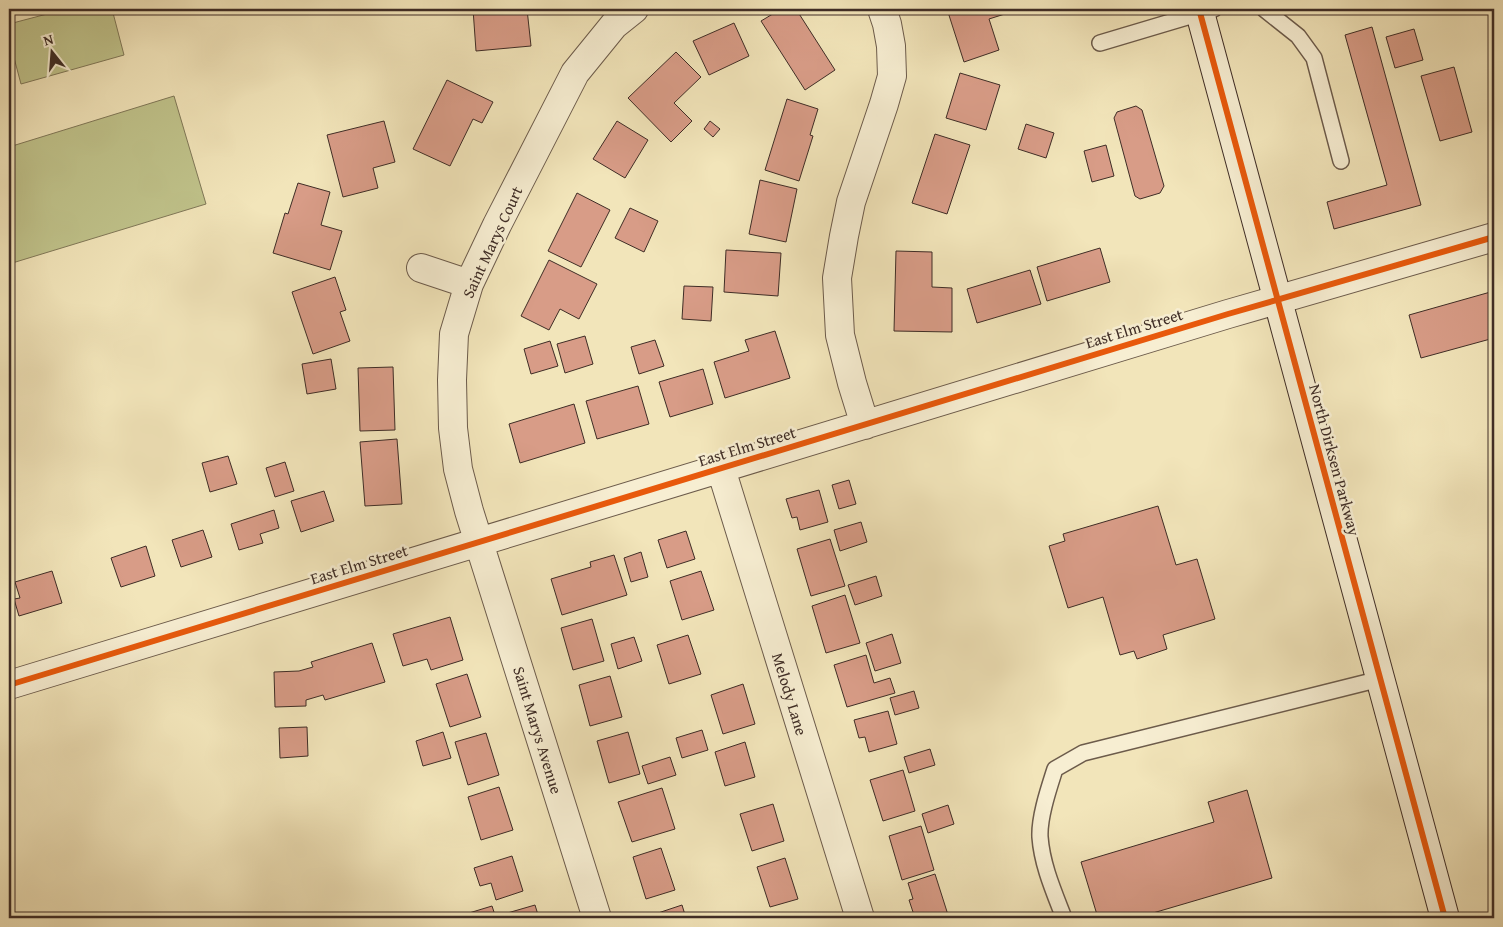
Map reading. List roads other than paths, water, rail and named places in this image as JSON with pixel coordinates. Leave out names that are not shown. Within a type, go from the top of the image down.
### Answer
[{"type":"street","points":[[865,424],[840,335],[837,278],[851,202],[892,76],[892,46],[882,9]]},
{"type":"street","name":"North Dirksen Parkway","points":[[1204,10],[1278,300],[1445,918]]},
{"type":"street","name":"Saint Marys Court","points":[[479,542],[458,470],[453,428],[452,380],[454,334],[469,284],[575,73],[616,14]]},
{"type":"street","name":"East Elm Street","points":[[9,684],[865,424],[1494,237]]},
{"type":"street","points":[[421,268],[469,284]]},
{"type":"street","name":"Melody Lane","points":[[721,469],[860,918]]},
{"type":"street","name":"Saint Marys Avenue","points":[[479,542],[597,918]]},
{"type":"lane","points":[[1264,9],[1298,36],[1314,58],[1341,161]]},
{"type":"lane","points":[[1100,42],[1204,10]]},
{"type":"lane","points":[[1064,918],[1047,875],[1040,836],[1046,797],[1055,769],[1083,752],[1380,679]]}]
